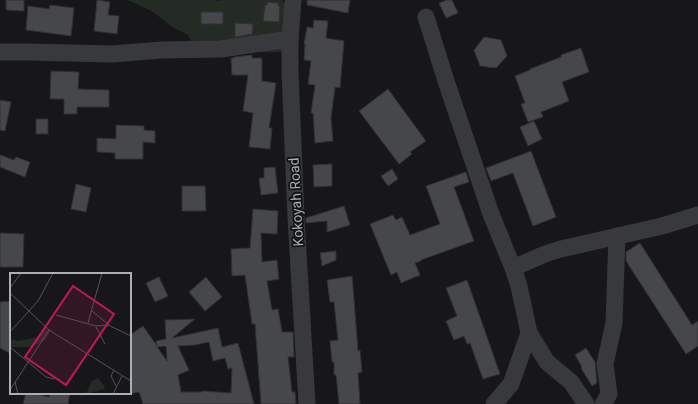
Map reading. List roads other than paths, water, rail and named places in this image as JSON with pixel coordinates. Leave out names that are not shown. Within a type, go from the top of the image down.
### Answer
[{"type":"street","name":"Kokoyah Road","points":[[293,0],[290,39],[290,74],[296,218],[307,404]]},
{"type":"street","points":[[426,17],[491,214],[519,286],[529,333],[547,362],[571,382],[586,404]]},
{"type":"street","points":[[0,52],[112,54],[162,50],[222,49],[290,39]]},
{"type":"street","points":[[513,268],[550,252],[662,226],[698,215]]},
{"type":"street","points":[[603,404],[609,394],[605,364],[614,323],[616,236]]},
{"type":"street","points":[[494,404],[511,384],[529,333]]}]
